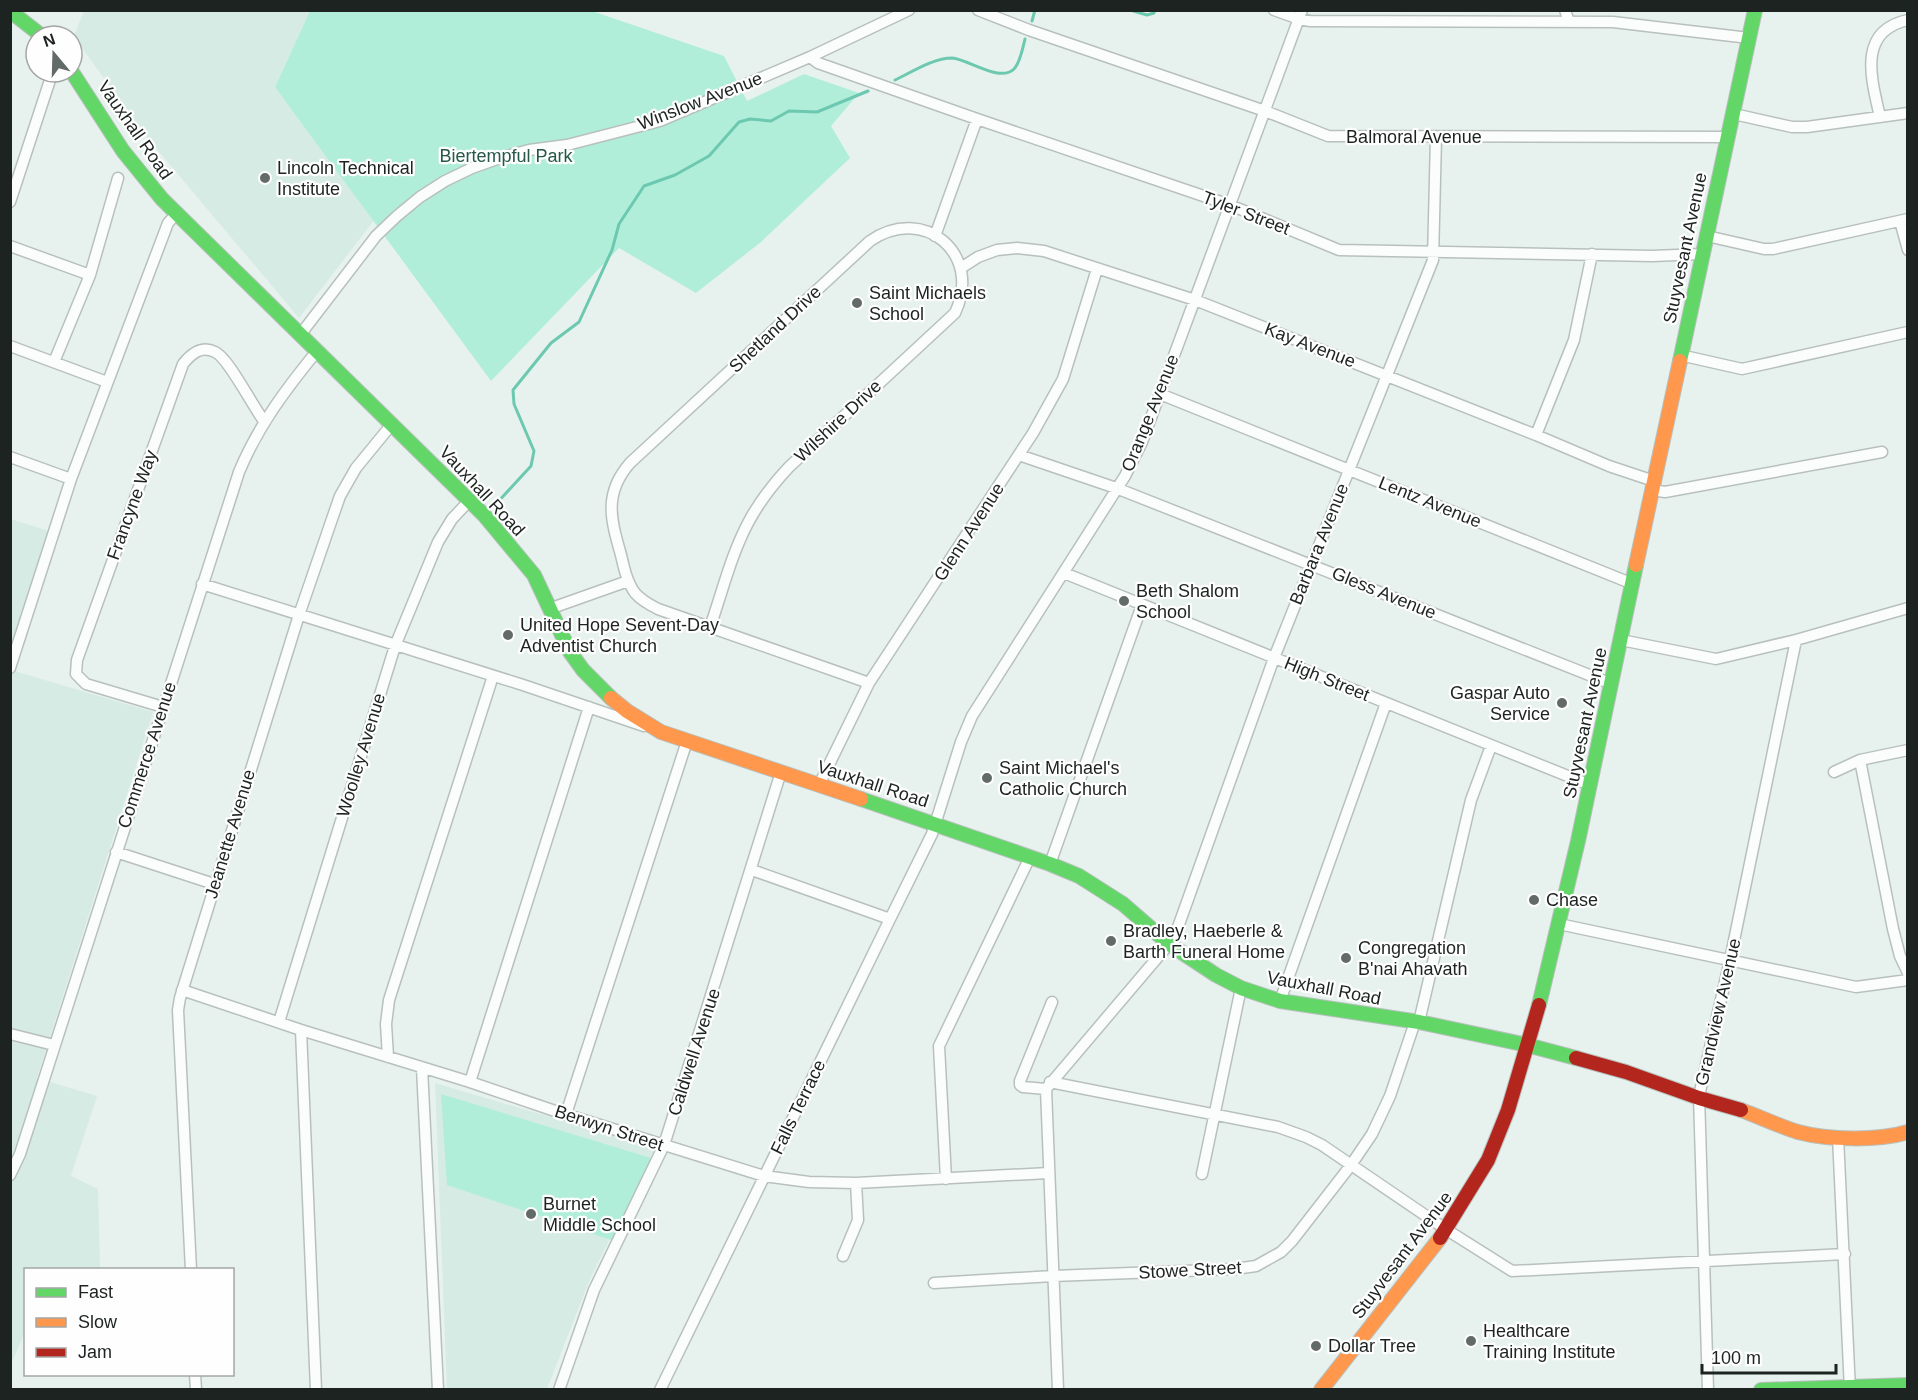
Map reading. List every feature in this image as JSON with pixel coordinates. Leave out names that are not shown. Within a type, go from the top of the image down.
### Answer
[{"type":"street","name":"Winslow Avenue","points":[[300,334],[376,236],[405,210],[446,181],[500,158],[529,150],[567,145],[660,121],[810,57],[909,10]]},
{"type":"street","name":"Balmoral Avenue","points":[[978,10],[1029,30],[1265,111],[1329,136],[1728,137]]},
{"type":"street","points":[[1274,10],[1301,15],[1613,22],[1749,38]]},
{"type":"street","points":[[1565,10],[1569,22]]},
{"type":"street","name":"Stuyvesant Avenue","points":[[1321,1389],[1448,1230],[1488,1160],[1508,1110],[1539,1007],[1559,924],[1755,10]]},
{"type":"street","points":[[10,11],[27,24]]},
{"type":"street","name":"Orange Avenue","points":[[936,824],[958,751],[972,716],[1065,573],[1125,476],[1142,442],[1301,15]]},
{"type":"street","points":[[1880,117],[1870,70],[1872,51],[1876,42],[1889,28],[1908,20]]},
{"type":"street","name":"Tyler Street","points":[[810,57],[818,63],[1230,205],[1340,250],[1652,256],[1702,254]]},
{"type":"street","points":[[10,202],[49,84]]},
{"type":"street","name":"Vauxhall Road","points":[[80,84],[139,172],[177,213],[469,501],[534,575],[570,652],[583,670],[607,695],[627,711],[661,732],[936,824],[1079,876],[1110,895],[1169,944],[1216,975],[1241,988],[1280,1001],[1417,1022],[1527,1045],[1626,1072],[1699,1098],[1733,1107],[1799,1132],[1854,1139],[1895,1136],[1908,1132]]},
{"type":"street","points":[[1734,114],[1792,127],[1807,127],[1908,113]]},
{"type":"street","points":[[961,268],[953,252],[936,236],[977,119]]},
{"type":"street","name":"Barbara Avenue","points":[[1048,1085],[1169,944],[1178,930],[1274,658],[1433,260],[1436,137]]},
{"type":"street","points":[[54,362],[90,275],[118,178]]},
{"type":"street","points":[[10,668],[71,479],[168,224],[177,213]]},
{"type":"street","points":[[1707,236],[1773,249],[1904,220],[1908,250]]},
{"type":"street","name":"Shetland Drive","points":[[628,581],[612,523],[611,509],[615,488],[630,464],[870,241],[896,228],[914,228],[936,236]]},
{"type":"street","points":[[10,246],[90,275]]},
{"type":"street","name":"Kay Avenue","points":[[961,268],[987,253],[1017,248],[1044,251],[1195,300],[1536,435],[1653,485]]},
{"type":"street","points":[[1536,435],[1574,340],[1592,254]]},
{"type":"street","name":"Wilshire Drive","points":[[710,627],[739,542],[759,503],[789,467],[952,316],[960,302],[961,268]]},
{"type":"street","name":"Glenn Avenue","points":[[819,785],[869,683],[1033,433],[1062,379],[1097,269]]},
{"type":"street","points":[[1680,355],[1742,369],[1908,333]]},
{"type":"street","points":[[10,346],[107,382]]},
{"type":"street","name":"Francyne Way","points":[[163,707],[86,684],[76,674],[76,660],[183,364],[192,353],[204,349],[216,352],[225,361],[264,421]]},
{"type":"street","name":"Commerce Avenue","points":[[10,1175],[20,1154],[238,472],[264,421],[317,351]]},
{"type":"street","name":"Lentz Avenue","points":[[1160,394],[1633,584]]},
{"type":"street","name":"Jeanette Avenue","points":[[191,1268],[178,1010],[182,990],[299,615],[340,496],[356,468],[392,424]]},
{"type":"street","points":[[1653,485],[1665,492],[1882,452]]},
{"type":"street","name":"Gless Avenue","points":[[1019,455],[1116,488],[1311,563],[1612,684]]},
{"type":"street","points":[[10,457],[71,479]]},
{"type":"street","name":"Woolley Avenue","points":[[279,1022],[395,646],[438,542],[452,519],[469,501]]},
{"type":"street","name":"High Street","points":[[1065,573],[1590,785]]},
{"type":"street","points":[[549,609],[628,581],[637,595],[658,609],[869,683]]},
{"type":"street","points":[[202,584],[523,685],[661,732]]},
{"type":"street","points":[[1050,864],[1142,605]]},
{"type":"street","points":[[1621,640],[1716,659],[1796,640],[1908,608]]},
{"type":"street","name":"Grandview Avenue","points":[[1708,1389],[1699,1098],[1796,640]]},
{"type":"street","points":[[388,1057],[386,1024],[389,1000],[493,676]]},
{"type":"street","points":[[1280,1001],[1386,703]]},
{"type":"street","points":[[470,1082],[589,707]]},
{"type":"street","points":[[566,1114],[687,741]]},
{"type":"street","name":"Stowe Street","points":[[934,1282],[1053,1275],[1235,1269],[1256,1266],[1275,1257],[1292,1241],[1372,1134],[1390,1096],[1417,1022],[1471,800],[1491,746]]},
{"type":"street","points":[[1834,772],[1860,760],[1908,750]]},
{"type":"street","points":[[1860,760],[1893,929],[1900,956],[1908,973]]},
{"type":"street","name":"Caldwell Avenue","points":[[559,1389],[594,1290],[664,1145],[781,772]]},
{"type":"street","name":"Falls Terrace","points":[[660,1389],[921,860],[936,824]]},
{"type":"street","points":[[116,852],[214,884]]},
{"type":"street","points":[[946,1179],[939,1046],[1030,857]]},
{"type":"street","points":[[752,870],[890,919]]},
{"type":"street","points":[[1559,924],[1856,987],[1908,980]]},
{"type":"street","points":[[1202,1174],[1241,988]]},
{"type":"street","name":"Berwyn Street","points":[[182,990],[301,1030],[764,1176],[809,1182],[856,1183],[1050,1173]]},
{"type":"street","points":[[1052,1002],[1020,1081],[1023,1088],[1048,1085],[1214,1114],[1296,1133],[1322,1145],[1512,1271],[1845,1254]]},
{"type":"street","points":[[301,1030],[316,1389]]},
{"type":"street","points":[[10,1034],[54,1045]]},
{"type":"street","points":[[422,1068],[438,1389]]},
{"type":"street","points":[[1048,1085],[1058,1389]]},
{"type":"street","points":[[1838,1137],[1850,1388]]},
{"type":"street","points":[[843,1256],[858,1220],[856,1183]]},
{"type":"street","points":[[1761,1389],[1885,1388],[1908,1385]]},
{"type":"shaded area","points":[[84,11],[310,11],[275,87],[378,215],[299,318],[150,141],[84,51],[84,24],[79,24]]},
{"type":"shaded area","points":[[11,519],[55,533],[11,669]]},
{"type":"shaded area","points":[[11,670],[153,712],[37,1078],[97,1096],[71,1176],[98,1189],[100,1268],[24,1268],[24,1334],[11,1364]]},
{"type":"shaded area","name":"Burnet Middle School","points":[[435,1083],[655,1148],[590,1279],[547,1389],[447,1389]]},
{"type":"green space","name":"Biertempful Park","points":[[589,10],[724,56],[747,101],[804,74],[859,93],[831,126],[850,158],[761,242],[696,293],[619,248],[491,381],[275,87],[310,11]]},
{"type":"green space","points":[[441,1094],[651,1158],[614,1241],[447,1185]]},
{"type":"waterway","points":[[1032,21],[1035,10]]},
{"type":"waterway","points":[[1130,10],[1147,15],[1154,13],[1155,10]]},
{"type":"waterway","points":[[895,80],[930,63],[952,58],[992,72],[1008,73],[1018,63],[1025,39]]},
{"type":"waterway","points":[[496,504],[531,466],[534,451],[514,404],[513,390],[551,343],[579,322],[612,250],[619,224],[644,186],[675,175],[709,156],[739,122],[750,119],[771,121],[789,111],[817,112],[868,91]]},
{"type":"traffic: fast","points":[[1680,361],[1755,10]]},
{"type":"traffic: fast","points":[[10,11],[27,24]]},
{"type":"traffic: fast","points":[[80,84],[123,151],[162,199],[484,515],[534,575],[570,652],[583,670],[611,698]]},
{"type":"traffic: fast","points":[[1539,1005],[1578,841],[1636,565]]},
{"type":"traffic: fast","points":[[861,799],[1079,876],[1123,904],[1169,944],[1216,975],[1241,988],[1280,1001],[1419,1022],[1576,1058]]},
{"type":"traffic: fast","points":[[1761,1390],[1908,1385]]},
{"type":"traffic: slow","points":[[1636,565],[1680,361]]},
{"type":"traffic: slow","points":[[611,698],[661,732],[861,799]]},
{"type":"traffic: slow","points":[[1741,1110],[1798,1132],[1824,1137],[1868,1138],[1908,1132]]},
{"type":"traffic: slow","points":[[1321,1390],[1440,1238]]},
{"type":"traffic: jam","points":[[1440,1238],[1488,1160],[1508,1110],[1539,1005]]},
{"type":"traffic: jam","points":[[1576,1058],[1741,1110]]},
{"type":"place","name":"Lincoln Technical Institute","points":[[265,178]]},
{"type":"place","name":"Saint Michaels School","points":[[857,303]]},
{"type":"place","name":"Beth Shalom School","points":[[1124,601]]},
{"type":"place","name":"United Hope Sevent-Day Adventist Church","points":[[508,635]]},
{"type":"place","name":"Gaspar Auto Service","points":[[1562,703]]},
{"type":"place","name":"Saint Michael's Catholic Church","points":[[987,778]]},
{"type":"place","name":"Chase","points":[[1534,900]]},
{"type":"place","name":"Bradley, Haeberle & Barth Funeral Home","points":[[1111,941]]},
{"type":"place","name":"Congregation B'nai Ahavath","points":[[1346,958]]},
{"type":"place","name":"Burnet Middle School","points":[[531,1214]]},
{"type":"place","name":"Healthcare Training Institute","points":[[1471,1341]]},
{"type":"place","name":"Dollar Tree","points":[[1316,1346]]}]
